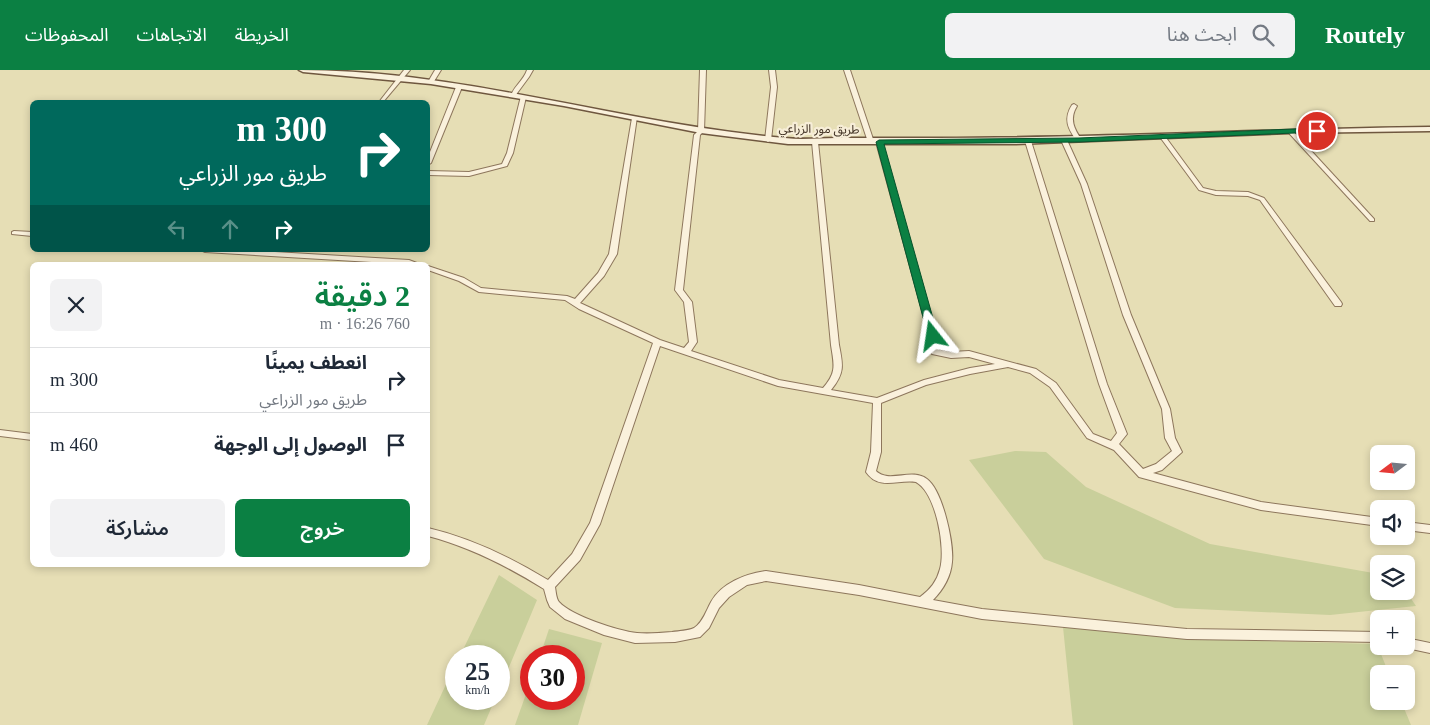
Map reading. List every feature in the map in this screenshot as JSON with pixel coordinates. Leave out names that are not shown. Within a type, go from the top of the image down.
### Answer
[{"type":"street","name":"طريق مور الزراعي","points":[[303,70],[431,82],[513,95],[701,131],[768,140],[815,142],[1028,141],[1290,131],[1430,130]]},
{"type":"street","points":[[383,100],[407,70]]},
{"type":"street","points":[[431,82],[438,70]]},
{"type":"street","points":[[513,95],[518,85],[526,80],[530,70]]},
{"type":"street","points":[[686,352],[694,342],[688,302],[679,290],[697,135],[701,131],[703,70]]},
{"type":"street","points":[[768,140],[774,87],[772,70]]},
{"type":"street","points":[[847,70],[875,142],[933,336],[935,352],[951,355],[969,354],[1033,370],[1053,385],[1090,436],[1097,441],[1113,445],[1126,455],[1142,474],[1261,506],[1370,521]]},
{"type":"street","points":[[430,158],[459,87]]},
{"type":"street","points":[[430,173],[469,174],[505,165],[510,153],[523,97]]},
{"type":"street","points":[[1074,106],[1068,115],[1069,125],[1079,140]]},
{"type":"street","points":[[576,303],[601,274],[613,254],[635,118]]},
{"type":"street","points":[[1290,131],[1372,220]]},
{"type":"street","points":[[1162,136],[1200,188],[1211,191],[1252,195],[1262,199],[1338,304]]},
{"type":"street","points":[[1064,140],[1084,184],[1127,315],[1166,409],[1170,438],[1177,452],[1159,467],[1142,474]]},
{"type":"street","points":[[1028,141],[1103,384],[1122,434],[1113,445]]},
{"type":"street","points":[[815,142],[839,371],[837,378],[825,391]]},
{"type":"street","points":[[14,233],[30,234]]},
{"type":"street","points":[[280,252],[409,262]]},
{"type":"street","points":[[430,269],[460,279],[479,290],[563,297],[582,308],[657,342],[686,352],[778,382],[877,401],[924,383],[970,371],[1007,365]]},
{"type":"street","points":[[549,586],[576,557],[595,524],[657,342]]},
{"type":"street","points":[[877,401],[876,452],[871,472],[880,480],[917,479],[923,481],[937,502],[942,520],[947,560],[940,583],[934,594],[922,602]]},
{"type":"street","points":[[0,433],[30,438]]},
{"type":"street","points":[[1415,527],[1430,529]]},
{"type":"street","points":[[430,532],[456,538],[501,558],[549,586],[554,604],[573,619],[635,638],[683,636],[696,632],[706,625],[716,604],[728,590],[751,577],[779,576],[982,614],[1187,634],[1370,637]]},
{"type":"street","points":[[1415,645],[1430,648]]},
{"type":"shaded area","points":[[0,70],[1430,70],[1430,725],[0,725]]},
{"type":"green space","points":[[1015,451],[1046,452],[1086,487],[1210,544],[1370,572],[1370,600],[1412,600],[1416,606],[1330,615],[1175,608],[1044,559],[969,460]]},
{"type":"green space","points":[[499,575],[537,600],[510,665],[510,645],[465,645]]},
{"type":"green space","points":[[1063,627],[1187,639],[1370,644],[1370,655],[1381,655],[1385,665],[1370,665],[1370,710],[1405,710],[1411,725],[1073,725]]},
{"type":"green space","points":[[549,629],[602,643],[585,701],[585,645],[544,645]]},
{"type":"green space","points":[[445,687],[445,710],[490,710],[484,725],[427,725]]},
{"type":"green space","points":[[520,710],[582,710],[578,725],[515,725]]},
{"type":"route","points":[[933,336],[879,142],[1079,140],[1317,131]]}]
